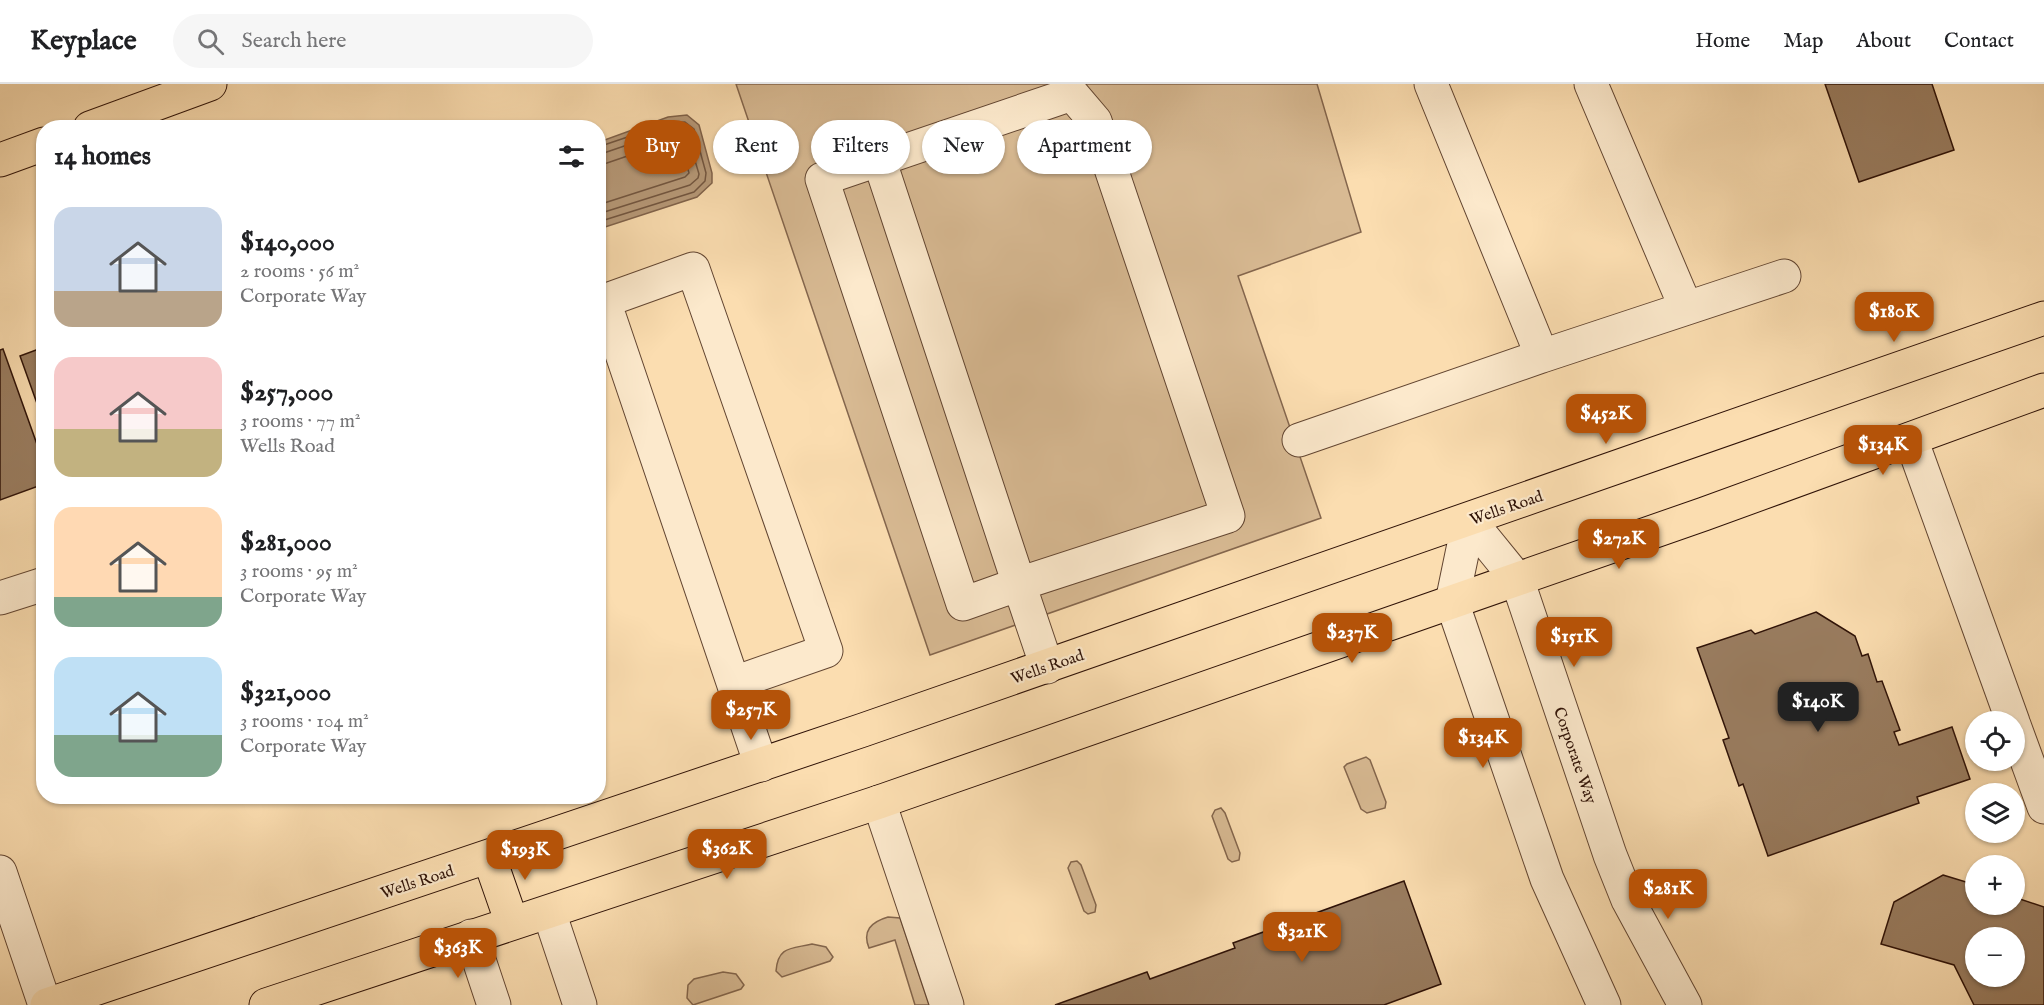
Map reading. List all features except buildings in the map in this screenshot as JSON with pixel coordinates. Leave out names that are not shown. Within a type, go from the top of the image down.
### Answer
[{"type":"main road","points":[[112,120],[210,84]]},
{"type":"main road","points":[[0,160],[36,147]]},
{"type":"main road","name":"Wells Road","points":[[46,1005],[761,765],[2044,318]]},
{"type":"main road","points":[[266,1005],[879,802],[1704,514],[2044,390]]},
{"type":"main road","points":[[489,857],[512,923]]},
{"type":"street","points":[[1431,84],[1542,356]]},
{"type":"street","points":[[1591,84],[1686,308]]},
{"type":"street","points":[[836,174],[822,179],[963,604],[1228,516],[1095,121],[1072,94],[910,149]]},
{"type":"street","points":[[884,174],[1047,666]]},
{"type":"street","points":[[606,300],[693,269],[826,651],[734,683]]},
{"type":"street","points":[[1299,440],[1784,276]]},
{"type":"street","points":[[606,307],[761,765]]},
{"type":"street","points":[[1911,439],[2010,711]]},
{"type":"street","points":[[1468,520],[1452,602],[1547,879],[1604,1005]]},
{"type":"street","name":"Corporate Way","points":[[1468,520],[1517,579],[1624,891],[1685,1005]]},
{"type":"street","points":[[0,598],[36,587]]},
{"type":"street","points":[[2025,754],[2044,807]]},
{"type":"street","points":[[879,802],[947,1005]]},
{"type":"street","points":[[0,872],[46,1005]]},
{"type":"street","points":[[549,912],[580,1005]]},
{"type":"street","points":[[471,936],[494,1005]]},
{"type":"shaded area","points":[[736,84],[1317,84],[1361,232],[1238,276],[1321,518],[930,655],[767,174],[799,174],[799,120],[748,120]]},
{"type":"shaded area","points":[[1366,757],[1370,760],[1386,802],[1385,808],[1367,813],[1361,809],[1344,767]]},
{"type":"shaded area","points":[[1221,808],[1240,853],[1239,860],[1232,862],[1228,859],[1212,816],[1215,810]]},
{"type":"shaded area","points":[[1077,861],[1081,865],[1096,905],[1095,912],[1088,914],[1084,911],[1068,868],[1071,862]]},
{"type":"shaded area","points":[[888,917],[900,918],[929,1005],[915,1005],[895,940],[869,948],[867,932],[877,922]]},
{"type":"shaded area","points":[[812,944],[826,947],[833,957],[830,961],[782,977],[776,971],[780,957],[787,950]]},
{"type":"shaded area","points":[[723,972],[736,974],[744,985],[741,989],[693,1005],[687,998],[688,985],[694,979]]},
{"type":"water","points":[[687,115],[693,120],[660,120]]},
{"type":"water","points":[[701,132],[712,173],[712,183],[697,197],[606,227],[606,139],[624,133],[624,174],[701,174]]}]
